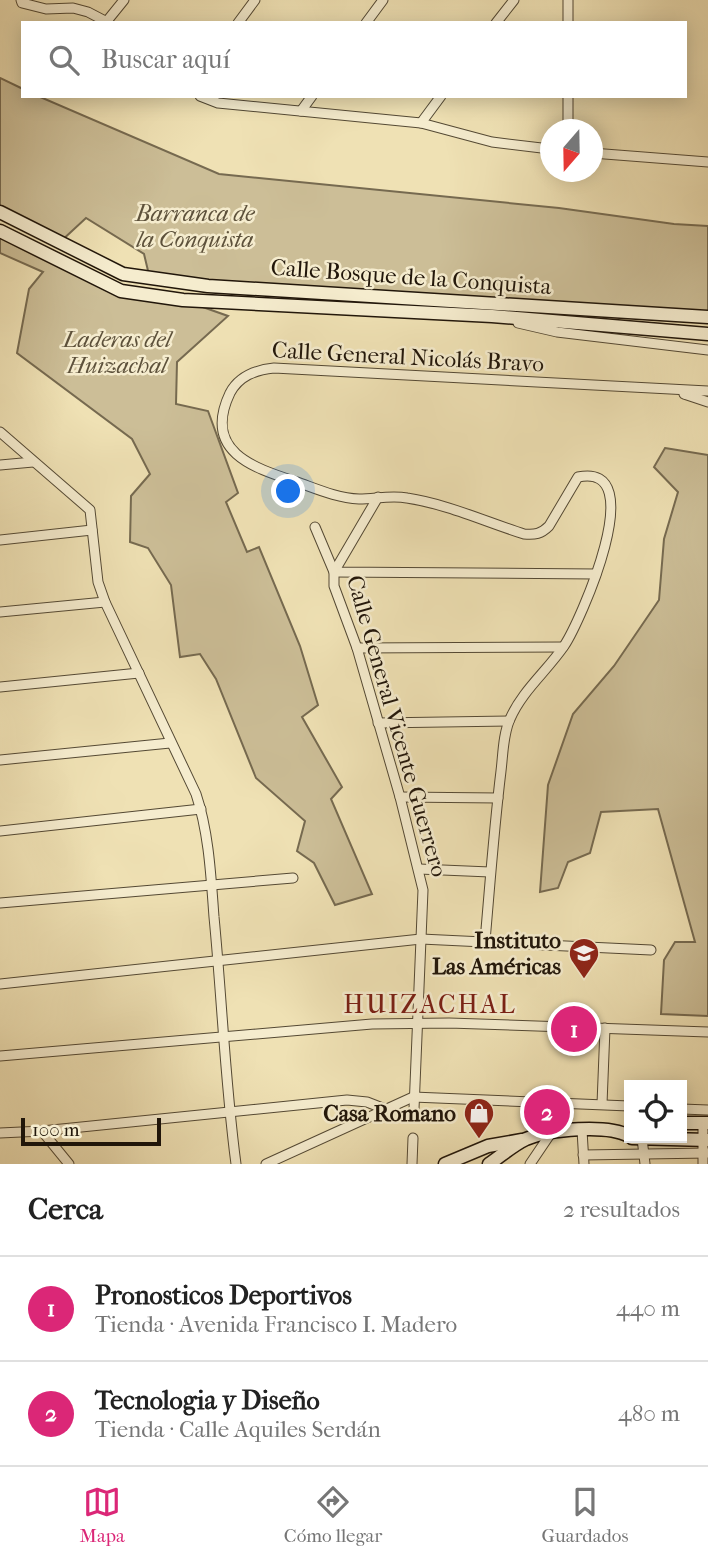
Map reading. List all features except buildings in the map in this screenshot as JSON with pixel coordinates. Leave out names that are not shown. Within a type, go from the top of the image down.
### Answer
[{"type":"main road","name":"Calle Bosque de la Conquista","points":[[0,212],[123,274],[150,279],[208,286],[708,317]]},
{"type":"main road","name":"Calle Bosque de la Conquista","points":[[0,231],[121,292],[183,300],[492,316],[708,334]]},
{"type":"main road","points":[[687,1123],[706,1123]]},
{"type":"main road","points":[[445,1164],[488,1146],[551,1133],[582,1130],[624,1133]]},
{"type":"main road","points":[[489,1164],[526,1139]]},
{"type":"main road","points":[[687,1143],[705,1146]]},
{"type":"street","points":[[21,0],[22,3],[46,9],[73,8],[106,21]]},
{"type":"street","points":[[109,21],[124,0]]},
{"type":"street","points":[[239,21],[255,0]]},
{"type":"street","points":[[367,21],[383,0]]},
{"type":"street","points":[[497,21],[513,0]]},
{"type":"street","points":[[568,0],[568,21]]},
{"type":"street","points":[[205,98],[218,103],[421,123],[492,142],[540,148]]},
{"type":"street","points":[[301,111],[311,98]]},
{"type":"street","points":[[421,123],[440,98]]},
{"type":"street","points":[[568,98],[568,119]]},
{"type":"street","points":[[603,154],[708,162]]},
{"type":"street","name":"Calle General Nicolás Bravo","points":[[492,316],[557,332],[708,350]]},
{"type":"street","name":"Calle General Nicolás Bravo","points":[[597,574],[612,501],[604,482],[586,475],[578,477],[549,526],[542,533],[533,535],[416,500],[378,497],[359,499],[337,495],[255,468],[241,460],[229,447],[224,433],[223,417],[232,390],[240,380],[256,370],[274,368],[708,391]]},
{"type":"street","name":"Calle General Nicolás Bravo","points":[[676,391],[708,402]]},
{"type":"street","points":[[0,432],[90,510],[98,582],[105,602],[170,743],[197,794],[211,883],[229,1113],[236,1164]]},
{"type":"street","points":[[0,465],[33,462]]},
{"type":"street","points":[[378,497],[334,572],[597,574],[564,647],[519,702],[509,721],[498,798],[485,941]]},
{"type":"street","name":"Calle General Vicente Guerrero","points":[[315,527],[334,572],[334,586],[357,648],[400,797],[423,890],[414,1109]]},
{"type":"street","points":[[0,540],[92,530]]},
{"type":"street","points":[[0,612],[105,602]]},
{"type":"street","points":[[357,648],[564,647]]},
{"type":"street","points":[[0,687],[139,673]]},
{"type":"street","points":[[378,723],[509,721]]},
{"type":"street","points":[[0,760],[170,743]]},
{"type":"street","points":[[400,797],[498,798]]},
{"type":"street","points":[[0,831],[201,809]]},
{"type":"street","points":[[419,869],[491,872]]},
{"type":"street","points":[[0,903],[293,878]]},
{"type":"street","points":[[0,984],[421,939],[651,950]]},
{"type":"street","points":[[0,1056],[372,1024],[419,1023],[708,1032]]},
{"type":"street","points":[[602,1104],[605,1028]]},
{"type":"street","points":[[266,1164],[413,1097],[624,1106]]},
{"type":"street","points":[[0,1133],[347,1100],[367,1102],[385,1109]]},
{"type":"street","points":[[687,1109],[708,1110]]},
{"type":"street","points":[[703,1164],[706,1123]]},
{"type":"street","points":[[582,1130],[583,1159],[644,1159],[705,1146]]},
{"type":"street","points":[[42,1131],[69,1164]]},
{"type":"street","points":[[530,1164],[551,1133]]},
{"type":"street","points":[[412,1164],[413,1138]]},
{"type":"street","points":[[636,1143],[644,1159]]},
{"type":"green space","name":"Barranca de la Conquista","points":[[0,78],[21,88],[21,98],[43,98],[219,174],[559,208],[708,226],[708,317],[150,279],[144,254],[86,218],[59,243],[0,212]]},
{"type":"green space","name":"Laderas del Huizachal","points":[[0,231],[121,291],[183,300],[228,316],[177,362],[176,404],[208,411],[238,493],[226,502],[247,552],[259,547],[300,646],[318,705],[302,717],[342,787],[331,799],[372,894],[335,905],[314,863],[297,851],[305,821],[256,778],[216,679],[200,654],[180,657],[171,585],[148,548],[130,542],[131,496],[150,474],[132,439],[17,353],[29,289],[43,272],[0,253]]},
{"type":"green space","points":[[665,448],[708,455],[708,1016],[661,1014],[664,960],[675,942],[695,942],[658,809],[601,812],[590,853],[568,862],[558,888],[540,892],[548,785],[573,714],[614,666],[659,600],[664,539],[678,492],[654,467]]},
{"type":"place","name":"Instituto Las Américas","points":[[584,980]]},
{"type":"place","name":"Pronosticos Deportivos","points":[[574,1029]]},
{"type":"place","name":"Tecnologia y Diseño","points":[[547,1112]]},
{"type":"place","name":"Casa Romano","points":[[479,1140]]},
{"type":"district","name":"HUIZACHAL","points":[[430,1004]]}]
